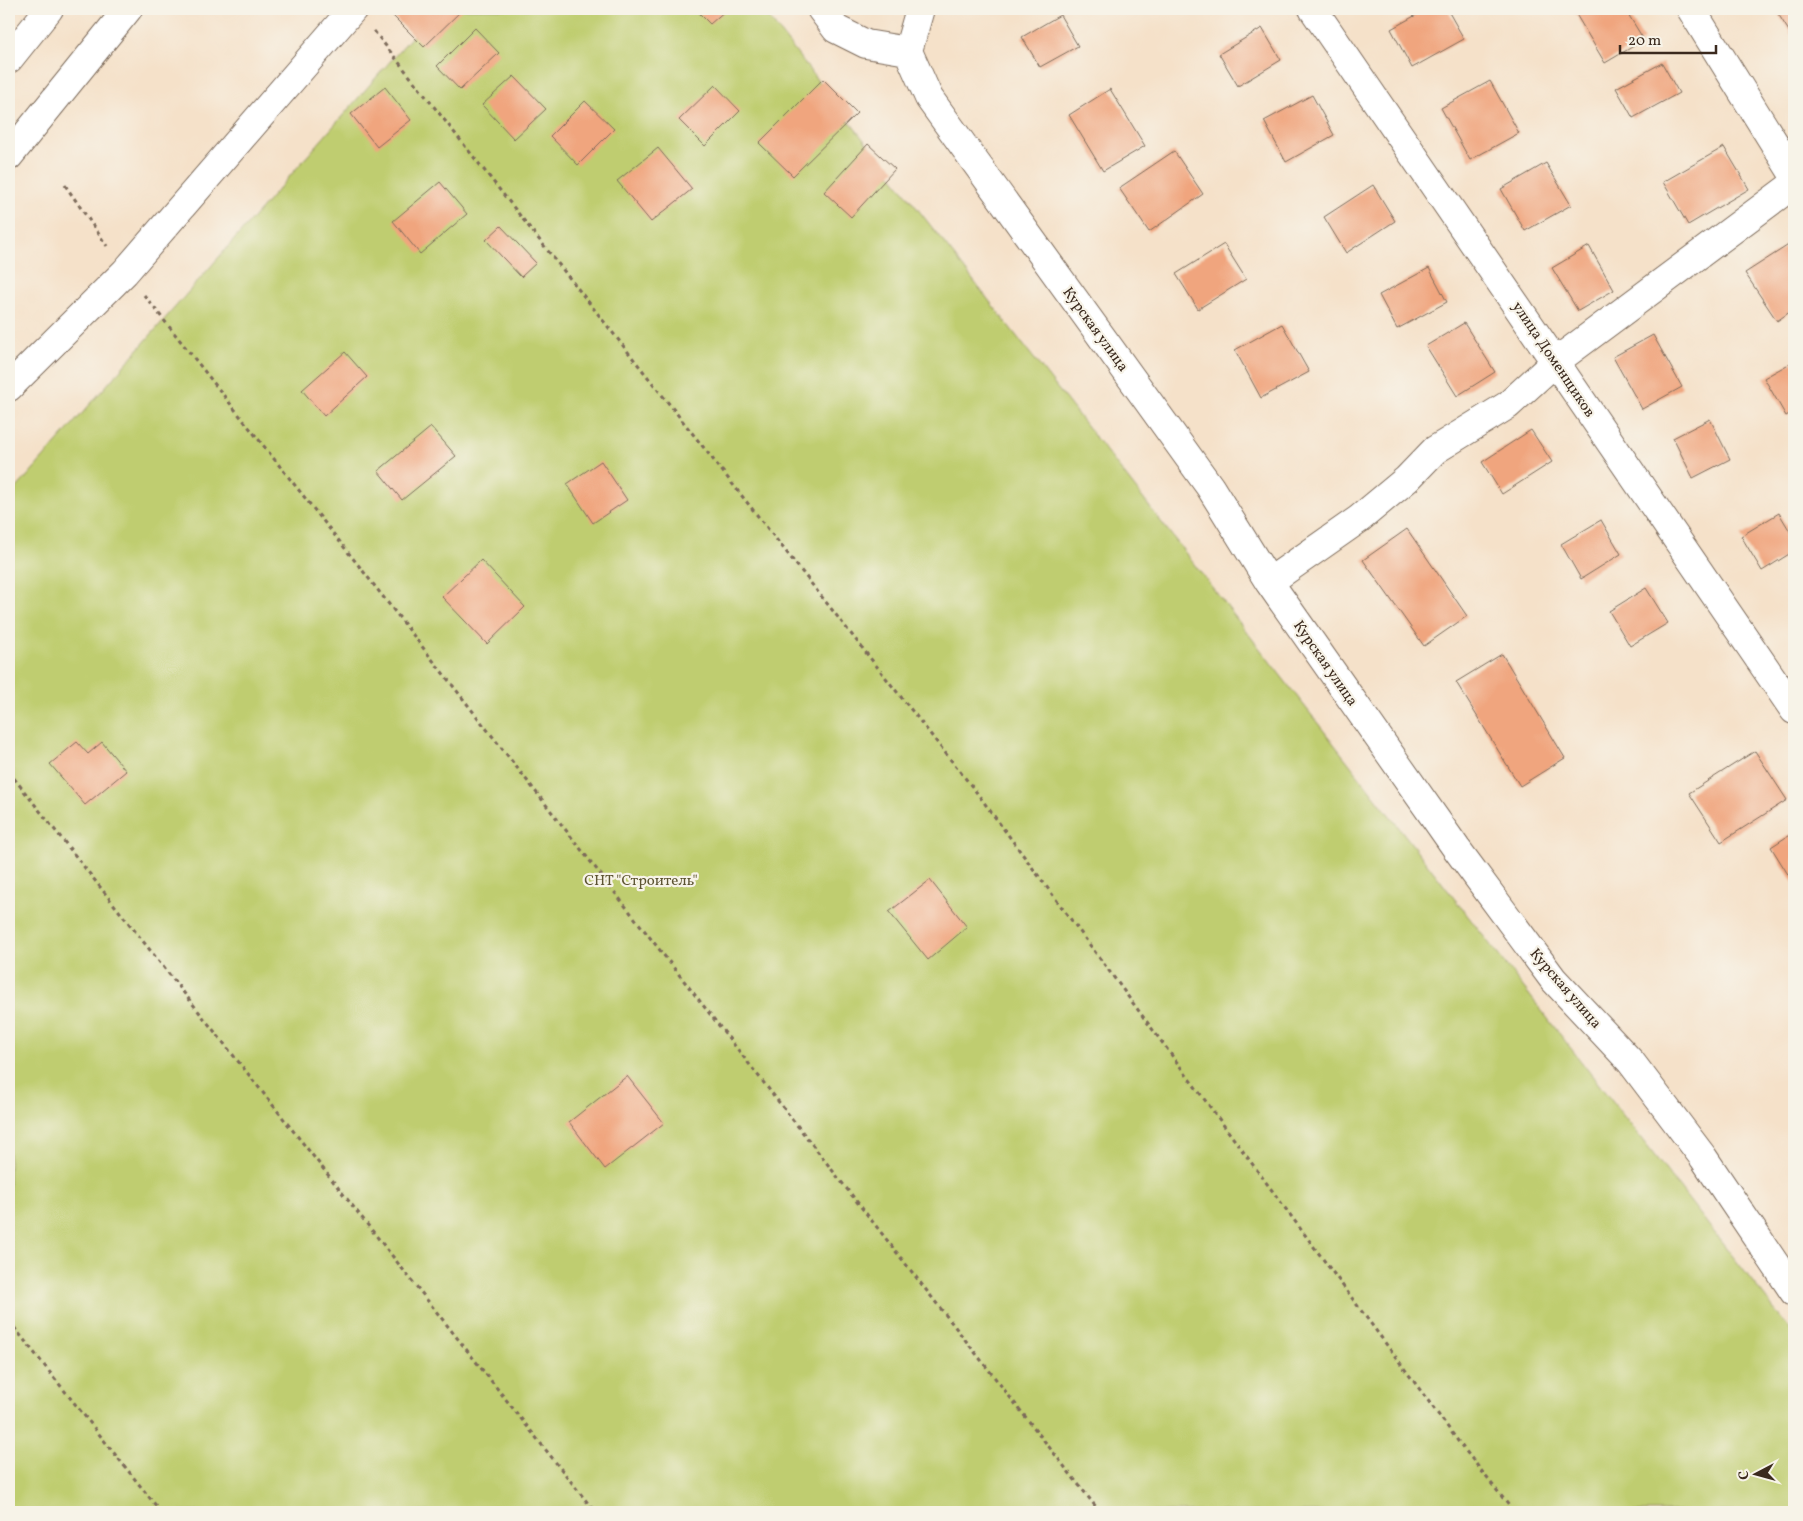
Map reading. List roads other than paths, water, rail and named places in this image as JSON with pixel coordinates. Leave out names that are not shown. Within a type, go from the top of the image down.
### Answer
[{"type":"main road","points":[[9,59],[49,9]]},
{"type":"main road","points":[[9,156],[128,9]]},
{"type":"main road","points":[[821,9],[836,29],[866,44],[908,50],[920,9]]},
{"type":"main road","name":"улица Доменщиков","points":[[1313,9],[1794,710]]},
{"type":"main road","points":[[1691,9],[1794,175]]},
{"type":"main road","points":[[9,387],[125,272],[361,17]]},
{"type":"main road","name":"Курская улица","points":[[908,50],[929,98],[1210,487],[1269,582],[1456,848],[1554,979],[1631,1062],[1702,1157],[1794,1292]]},
{"type":"main road","points":[[1269,582],[1359,519],[1407,479],[1435,450],[1508,406],[1556,362],[1794,184]]},
{"type":"park label","name":"СНТ \"Строитель\"","points":[[641,880]]}]
